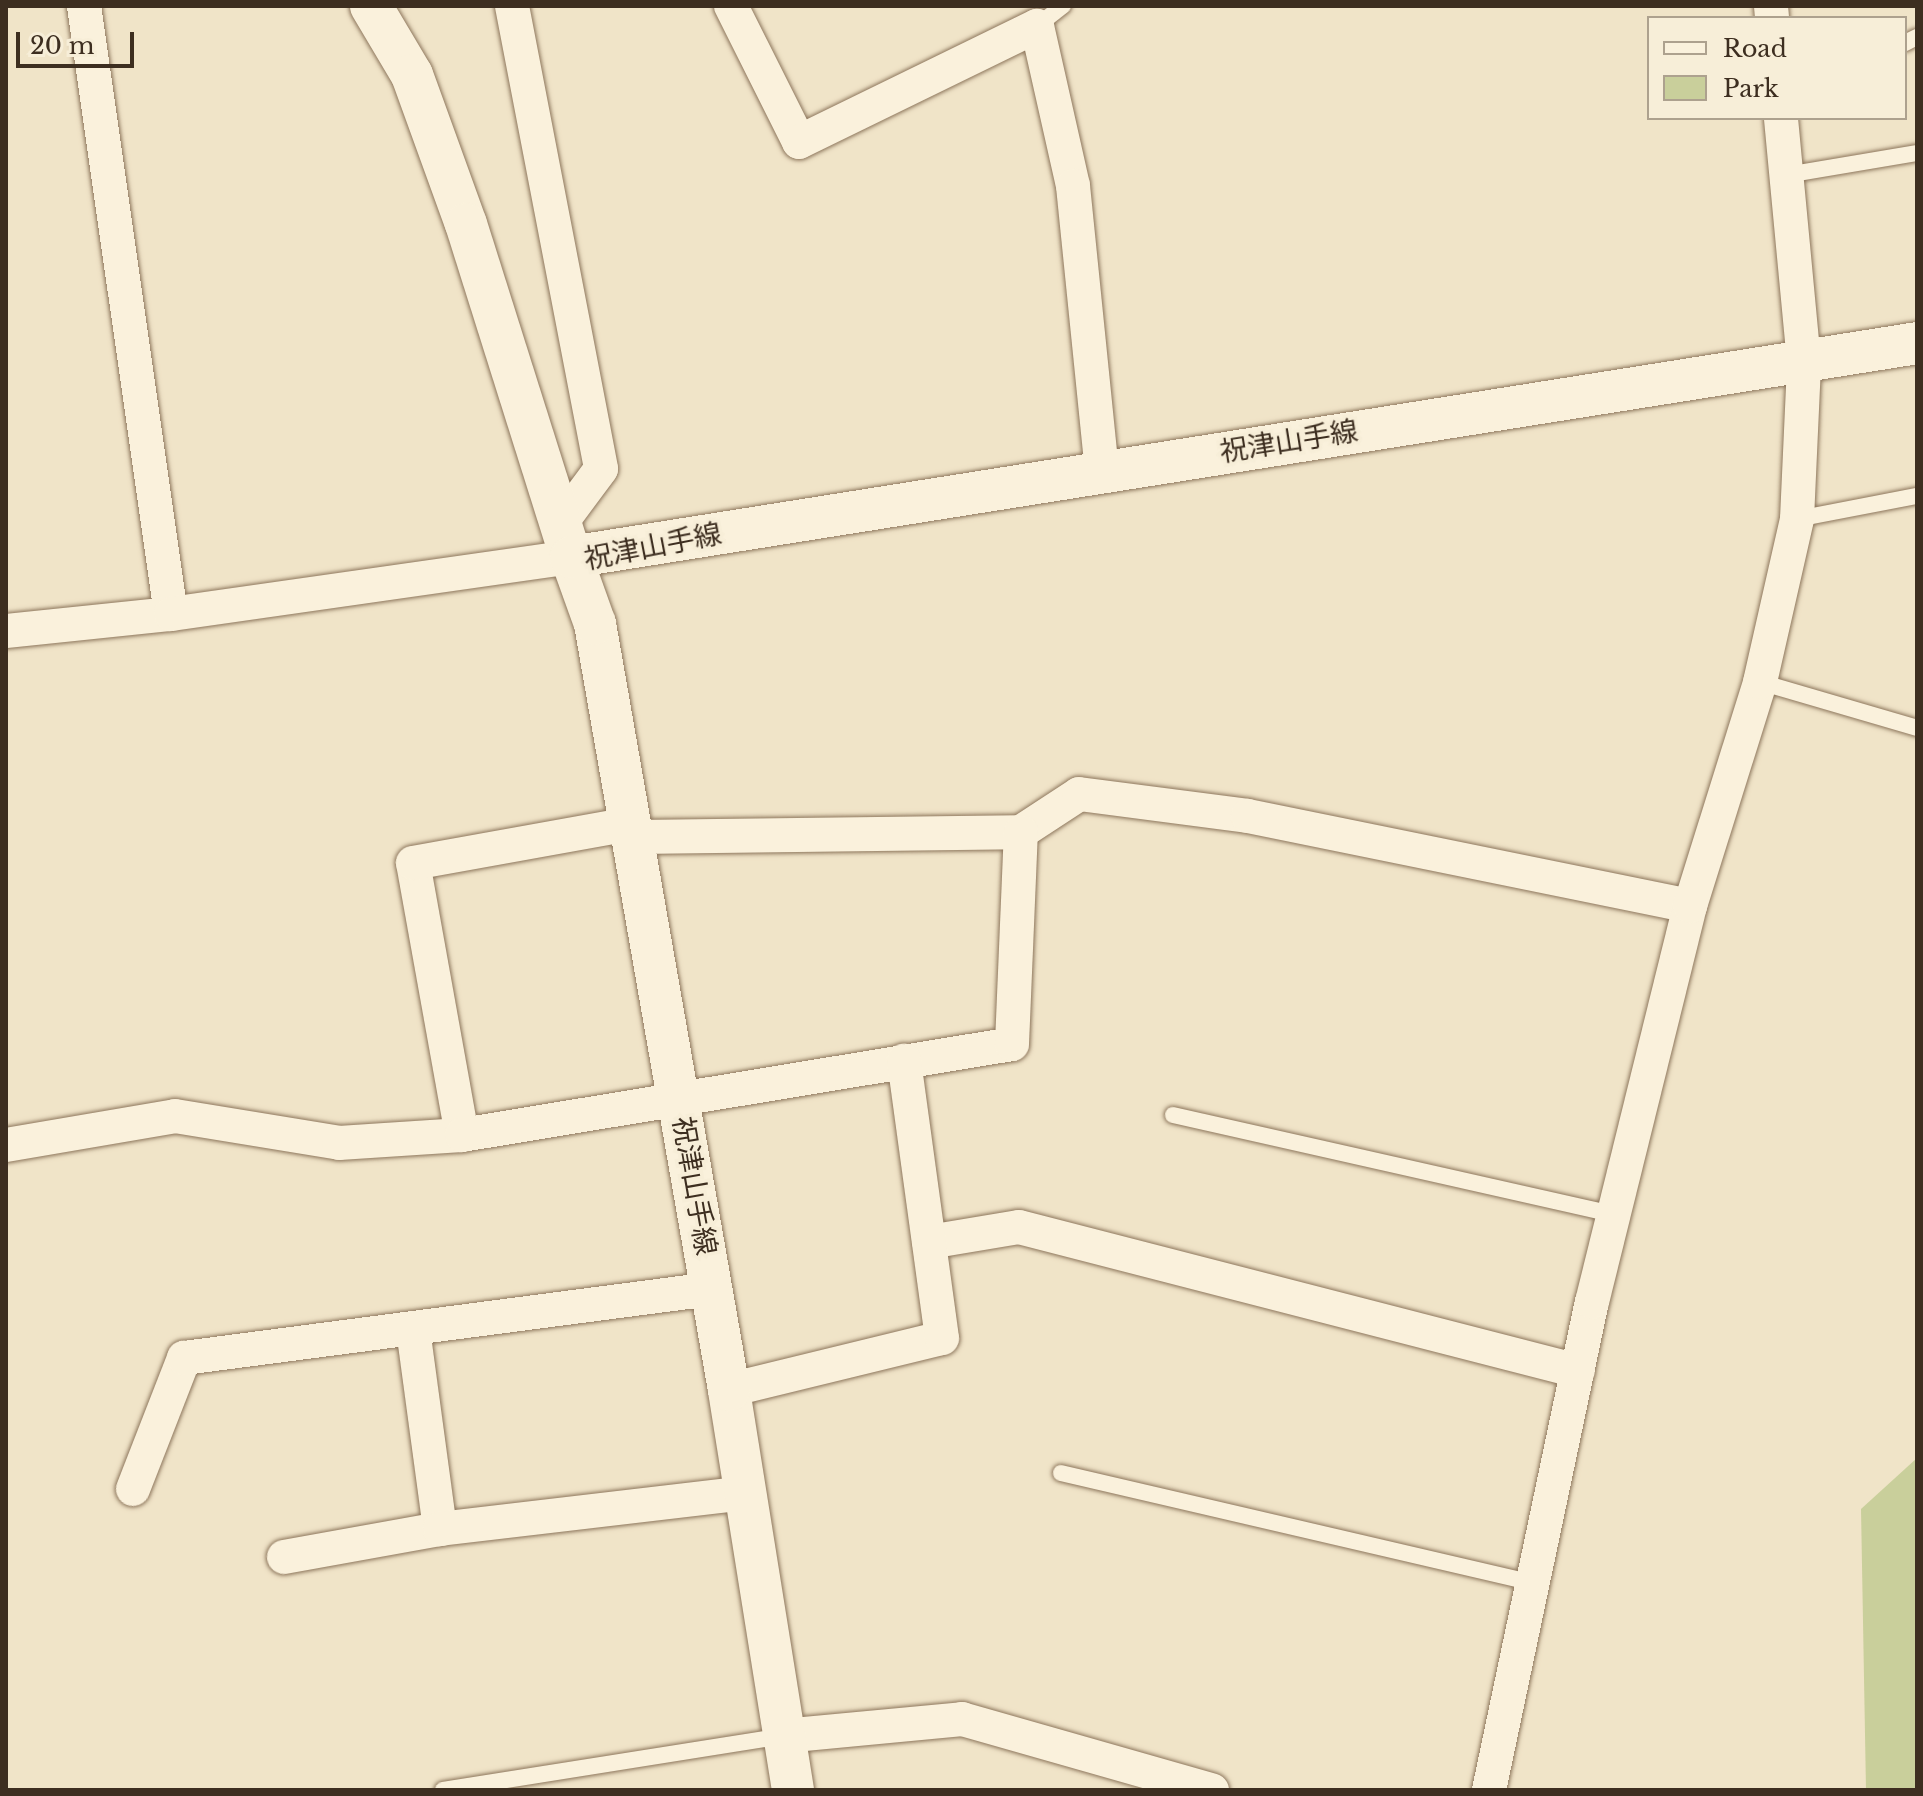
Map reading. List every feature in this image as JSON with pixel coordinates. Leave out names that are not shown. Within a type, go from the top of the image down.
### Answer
[{"type":"street","points":[[84,6],[171,614]]},
{"type":"street","points":[[371,6],[412,75],[466,224],[565,542]]},
{"type":"street","points":[[512,6],[601,469],[565,542]]},
{"type":"street","points":[[731,6],[799,142],[1050,16],[1073,186],[1102,471]]},
{"type":"street","points":[[1489,1790],[1614,1214],[1690,906],[1760,682],[1797,519],[1804,362],[1781,120]]},
{"type":"street","name":"祝津山手線","points":[[793,1790],[729,1390],[595,624],[565,542],[1102,471],[1917,343]]},
{"type":"street","points":[[6,631],[171,614],[565,542]]},
{"type":"street","points":[[462,1135],[413,863],[631,830],[1021,832],[1079,794],[1248,816],[1690,906]]},
{"type":"street","points":[[6,1145],[175,1116],[339,1143],[462,1135],[679,1096],[1012,1044],[1021,832]]},
{"type":"street","points":[[729,1390],[942,1338],[904,1061]]},
{"type":"street","points":[[929,1242],[1019,1227],[1578,1371]]},
{"type":"street","points":[[133,1489],[184,1358],[711,1289]]},
{"type":"street","points":[[413,1329],[440,1529]]},
{"type":"street","points":[[284,1557],[440,1529],[745,1493]]},
{"type":"street","points":[[783,1736],[962,1719],[1212,1790]]},
{"type":"lane","points":[[1786,175],[1917,153]]},
{"type":"lane","points":[[1797,519],[1917,496]]},
{"type":"lane","points":[[1760,682],[1917,728]]},
{"type":"lane","points":[[1173,1115],[1614,1214]]},
{"type":"lane","points":[[1061,1473],[1533,1583]]},
{"type":"lane","points":[[443,1790],[783,1736]]},
{"type":"green space","points":[[1917,1458],[1917,1790],[1866,1790],[1861,1509]]}]
